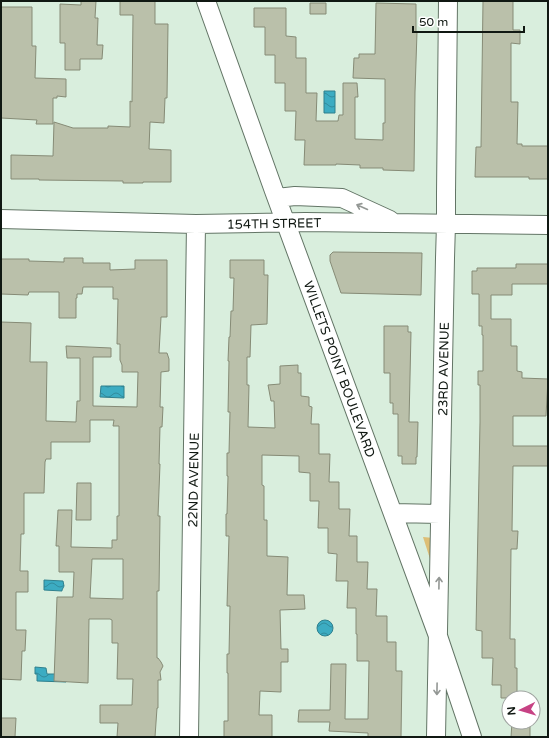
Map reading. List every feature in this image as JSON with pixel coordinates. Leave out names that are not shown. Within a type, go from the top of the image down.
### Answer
[{"type":"street","name":"WILLETS POINT BOULEVARD","points":[[206,1],[438,636],[472,737]]},
{"type":"street","name":"23RD AVENUE","points":[[436,737],[444,258],[446,224],[448,1]]},
{"type":"street","points":[[277,198],[295,196],[342,198],[398,223]]},
{"type":"street","name":"154TH STREET","points":[[1,219],[196,224],[305,222],[548,225]]},
{"type":"street","name":"22ND AVENUE","points":[[189,737],[196,224]]},
{"type":"street","points":[[393,513],[440,514]]},
{"type":"green space","points":[[423,537],[434,538],[433,568]]},
{"type":"water","points":[[324,91],[335,91],[335,113],[324,113]]},
{"type":"water","points":[[101,386],[124,386],[124,398],[100,397]]},
{"type":"water","points":[[44,580],[63,581],[64,586],[62,591],[44,590]]},
{"type":"water","points":[[322,620],[328,620],[333,625],[331,634],[328,636],[322,636],[317,631],[317,625]]},
{"type":"water","points":[[35,667],[46,668],[47,674],[66,674],[66,682],[37,681]]},
{"type":"building","points":[[81,1],[96,1],[95,18],[98,18],[97,45],[103,45],[102,59],[80,59],[80,70],[65,70],[65,43],[60,43],[60,4],[81,5]]},
{"type":"building","points":[[120,1],[155,1],[155,24],[168,24],[167,98],[165,98],[164,123],[150,122],[149,149],[171,150],[171,182],[123,183],[123,181],[11,179],[11,155],[53,156],[54,122],[73,128],[108,128],[108,126],[130,127],[130,101],[132,102],[133,15],[120,15]]},
{"type":"building","points":[[483,1],[513,1],[513,30],[520,30],[520,44],[511,43],[511,102],[518,102],[517,144],[522,144],[522,146],[548,146],[548,179],[529,179],[529,177],[475,177],[476,147],[481,147]]},
{"type":"building","points":[[310,3],[326,3],[326,14],[310,14]]},
{"type":"building","points":[[376,3],[416,4],[417,32],[414,171],[383,170],[383,168],[360,168],[360,165],[304,165],[305,140],[295,140],[296,111],[285,111],[285,83],[275,83],[275,55],[265,55],[265,27],[254,27],[254,8],[286,8],[286,36],[296,37],[296,58],[306,58],[306,93],[317,93],[316,121],[338,121],[339,115],[343,115],[343,83],[357,83],[358,97],[355,97],[355,139],[383,140],[383,123],[385,123],[385,79],[353,78],[354,58],[359,58],[359,54],[375,54]]},
{"type":"building","points":[[1,7],[32,7],[32,46],[36,46],[35,78],[66,79],[66,97],[57,96],[57,98],[53,98],[53,124],[36,124],[37,120],[1,118]]},
{"type":"building","points":[[333,252],[422,253],[421,295],[341,293],[330,261],[330,255]]},
{"type":"building","points":[[64,258],[83,258],[83,263],[110,263],[110,270],[135,269],[135,260],[167,260],[167,317],[161,317],[159,353],[167,353],[169,359],[169,371],[161,372],[160,407],[163,407],[162,427],[160,427],[159,464],[158,516],[160,516],[159,591],[157,591],[157,658],[163,666],[160,672],[161,680],[158,680],[158,708],[155,737],[117,737],[118,723],[100,723],[100,705],[132,705],[133,679],[117,679],[118,643],[112,643],[112,620],[89,619],[88,683],[54,681],[57,597],[73,597],[74,572],[59,572],[59,546],[56,546],[58,510],[72,510],[71,547],[112,548],[112,540],[117,540],[117,516],[119,516],[119,426],[113,426],[114,420],[90,420],[90,442],[51,442],[51,459],[46,459],[45,462],[44,493],[24,493],[24,534],[21,534],[20,571],[28,571],[28,592],[16,592],[16,630],[26,630],[25,651],[22,651],[21,680],[1,679],[1,322],[31,323],[30,362],[47,362],[46,421],[76,422],[77,401],[80,401],[80,358],[67,358],[66,346],[111,348],[111,357],[93,357],[93,406],[137,407],[138,372],[122,372],[120,344],[117,344],[118,299],[113,299],[113,287],[83,287],[82,294],[77,294],[76,298],[76,318],[59,318],[59,292],[29,292],[28,295],[1,294],[1,259],[29,259],[29,261],[64,262]],"holes":[[[92,559],[123,559],[123,599],[90,598]]]},
{"type":"building","points":[[230,260],[264,260],[264,275],[268,275],[267,324],[251,325],[250,357],[247,357],[247,385],[249,385],[248,427],[275,428],[274,401],[271,401],[268,385],[280,384],[280,366],[298,365],[298,373],[301,373],[301,396],[309,397],[309,406],[312,407],[311,424],[319,424],[319,454],[330,454],[329,482],[339,482],[339,509],[350,509],[349,536],[357,536],[357,562],[368,562],[367,589],[377,589],[376,616],[387,616],[387,642],[396,642],[396,671],[402,671],[401,737],[368,737],[368,733],[329,731],[330,722],[298,722],[299,710],[330,710],[331,664],[346,664],[345,719],[368,719],[369,661],[357,661],[356,608],[347,608],[348,581],[336,581],[337,554],[328,553],[328,528],[318,528],[319,501],[310,501],[310,473],[299,472],[299,456],[262,455],[264,520],[267,520],[267,556],[288,557],[287,595],[304,595],[305,609],[280,610],[281,649],[288,649],[288,662],[281,662],[281,692],[260,691],[259,715],[272,715],[272,737],[224,737],[224,721],[228,721],[227,654],[229,654],[230,606],[227,606],[229,536],[226,536],[226,514],[228,476],[227,453],[229,453],[230,412],[228,412],[228,361],[231,311],[233,311],[234,278],[230,278]]},
{"type":"building","points":[[516,264],[548,264],[548,284],[512,284],[512,295],[491,295],[491,319],[511,319],[511,346],[517,346],[517,371],[522,372],[522,378],[548,379],[546,416],[513,416],[513,446],[548,446],[548,466],[513,466],[512,531],[518,531],[517,549],[511,549],[510,639],[515,639],[517,690],[501,690],[501,685],[492,685],[493,658],[482,658],[482,631],[476,630],[480,422],[480,385],[478,385],[478,371],[483,371],[483,335],[482,326],[479,326],[479,294],[472,294],[472,271],[477,271],[477,268],[516,268]]},
{"type":"building","points":[[384,326],[408,326],[408,332],[411,332],[409,422],[418,422],[416,464],[402,464],[402,456],[398,456],[398,414],[393,414],[393,403],[390,403],[390,373],[384,373]]},
{"type":"building","points":[[77,483],[91,483],[91,520],[76,520]]},
{"type":"building","points":[[1,718],[16,718],[15,737],[1,737]]},
{"type":"building","points":[[511,730],[530,730],[530,737],[511,737]]}]
